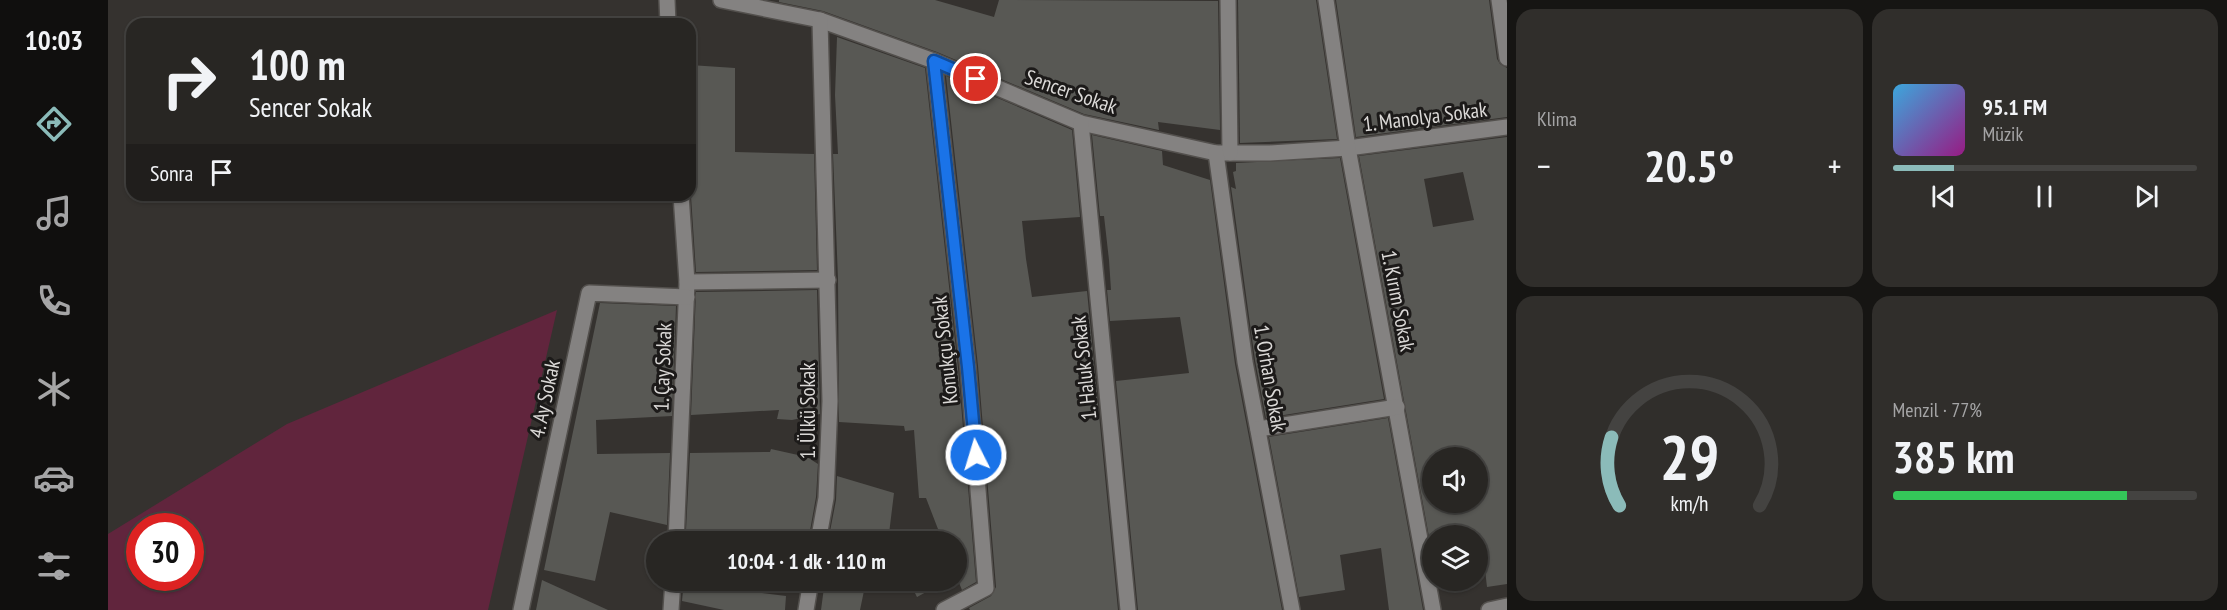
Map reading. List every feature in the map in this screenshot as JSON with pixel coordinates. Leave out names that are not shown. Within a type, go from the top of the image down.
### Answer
[{"type":"street","points":[[667,0],[668,18]]},
{"type":"street","name":"Sencer Sokak","points":[[721,0],[820,20],[934,61],[1081,123],[1223,153],[1270,153],[1348,148]]},
{"type":"street","name":"1. Orhan Sokak","points":[[1228,0],[1223,153],[1245,362],[1292,610]]},
{"type":"street","name":"1. Kırım Sokak","points":[[1326,0],[1348,148],[1433,610]]},
{"type":"street","points":[[1499,0],[1507,58]]},
{"type":"street","name":"1. Ülkü Sokak","points":[[820,20],[828,280],[828,465],[826,498],[820,531]]},
{"type":"street","name":"Konukçu Sokak","points":[[934,61],[968,367],[986,588],[944,610]]},
{"type":"street","name":"1. Haluk Sokak","points":[[1081,123],[1128,610]]},
{"type":"street","name":"1. Manolya Sokak","points":[[1348,148],[1507,127]]},
{"type":"street","name":"1. Çay Sokak","points":[[676,531],[687,290],[681,201]]},
{"type":"street","points":[[687,290],[828,280]]},
{"type":"street","name":"4. Ay Sokak","points":[[521,610],[589,293],[687,290]]},
{"type":"street","points":[[1258,429],[1397,407]]},
{"type":"street","points":[[671,610],[673,591]]},
{"type":"street","points":[[806,610],[809,591]]},
{"type":"street","points":[[1489,610],[1507,606]]},
{"type":"shaded area","points":[[557,310],[488,610],[108,610],[108,534],[126,523],[126,591],[204,591],[204,513],[142,513],[287,424]]},
{"type":"building","points":[[779,0],[935,0],[994,17],[999,0],[1218,1],[1220,130],[1158,122],[1159,130],[1084,114],[937,52],[823,11],[779,2]]},
{"type":"building","points":[[1238,0],[1316,0],[1337,139],[1240,143]]},
{"type":"building","points":[[1336,0],[1489,0],[1497,59],[1507,68],[1507,117],[1356,137]]},
{"type":"building","points":[[837,37],[925,68],[958,368],[976,582],[967,587],[967,531],[939,531],[926,498],[919,498],[914,430],[905,431],[904,426],[839,422],[838,279],[833,154],[838,154],[835,95]]},
{"type":"building","points":[[696,65],[735,68],[735,152],[814,154],[817,270],[696,272],[691,201],[696,201]]},
{"type":"building","points":[[946,76],[1072,130],[1080,217],[1022,221],[1032,297],[1087,291],[1118,610],[970,610],[969,608],[991,596],[996,587],[978,366]]},
{"type":"building","points":[[1092,135],[1162,151],[1163,165],[1210,180],[1235,364],[1282,610],[1138,610],[1116,381],[1189,373],[1180,317],[1110,321],[1107,290],[1111,290],[1109,260],[1104,216],[1100,216]]},
{"type":"building","points":[[1507,137],[1507,584],[1488,587],[1488,525],[1427,525],[1425,513],[1488,513],[1488,447],[1422,447],[1422,499],[1359,156]],"holes":[[[1463,172],[1474,220],[1433,227],[1424,179]]]},
{"type":"building","points":[[1340,158],[1384,399],[1266,418],[1255,360],[1231,187],[1236,189],[1233,172],[1236,171],[1236,163]]},
{"type":"building","points":[[817,290],[820,414],[792,420],[777,419],[779,410],[691,415],[696,292]]},
{"type":"building","points":[[600,303],[676,306],[672,416],[596,420],[597,454],[670,453],[667,525],[610,512],[595,581],[544,570]]},
{"type":"building","points":[[1388,418],[1423,610],[1389,610],[1381,548],[1340,555],[1345,590],[1299,597],[1269,437]]},
{"type":"building","points":[[771,449],[807,457],[818,464],[816,497],[810,531],[686,530],[690,453],[770,452]]},
{"type":"building","points":[[837,476],[894,493],[889,531],[830,531],[836,500]]},
{"type":"building","points":[[542,580],[608,610],[536,610]]},
{"type":"building","points":[[683,591],[745,591],[786,596],[785,610],[724,610],[682,601]]},
{"type":"building","points":[[824,591],[864,591],[860,610],[821,610]]},
{"type":"building","points":[[914,591],[928,591],[917,597]]},
{"type":"route","points":[[976,79],[934,61],[976,455]]}]
